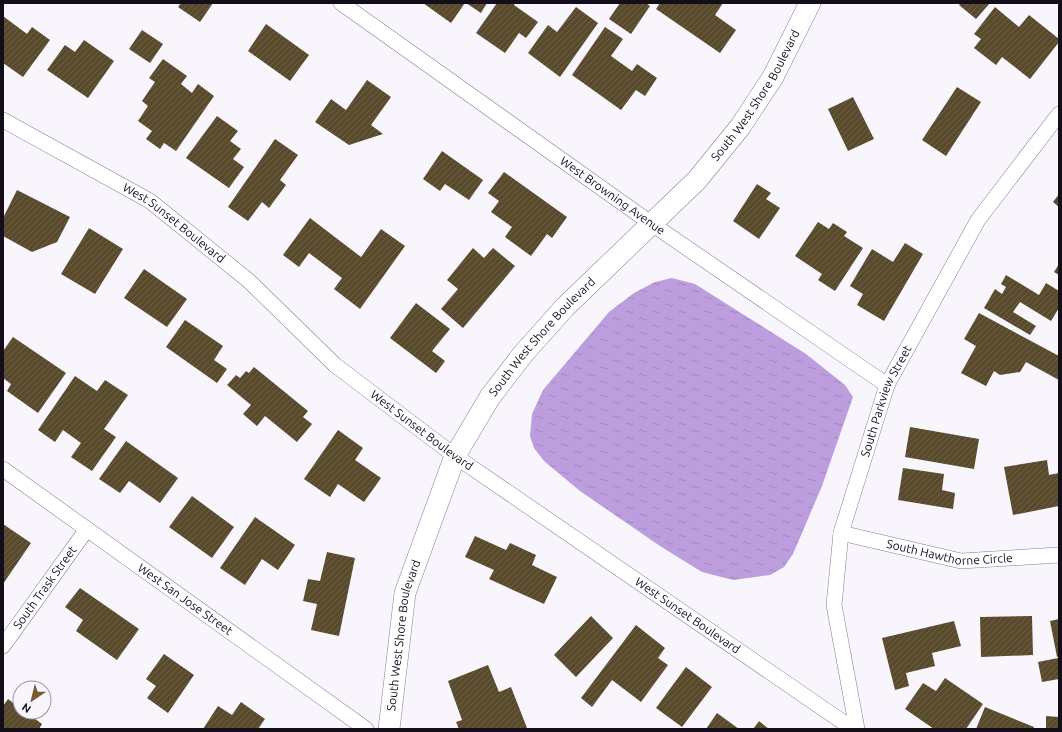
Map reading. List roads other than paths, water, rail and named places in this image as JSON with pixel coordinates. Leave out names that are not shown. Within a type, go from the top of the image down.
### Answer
[{"type":"street","name":"West Browning Avenue","points":[[341,3],[652,224],[887,385]]},
{"type":"street","name":"South West Shore Boulevard","points":[[389,729],[405,593],[455,456],[490,397],[523,354],[565,307],[697,180],[740,126],[774,78],[810,3]]},
{"type":"street","name":"South Parkview Street","points":[[857,729],[834,605],[841,532],[887,385],[978,220],[1059,114]]},
{"type":"street","name":"West Sunset Boulevard","points":[[3,120],[150,201],[249,281],[335,365],[455,456],[853,729]]},
{"type":"street","name":"West San Jose Street","points":[[3,470],[366,729]]},
{"type":"street","name":"South Trask Street","points":[[3,646],[87,529]]},
{"type":"street","name":"South Hawthorne Circle","points":[[841,532],[961,561],[1059,555]]},
{"type":"water","points":[[672,278],[695,284],[806,354],[845,385],[853,397],[822,486],[793,554],[784,567],[770,575],[733,580],[702,572],[660,546],[580,491],[544,461],[534,448],[530,436],[532,414],[543,390],[609,312],[634,293],[655,282]]}]
